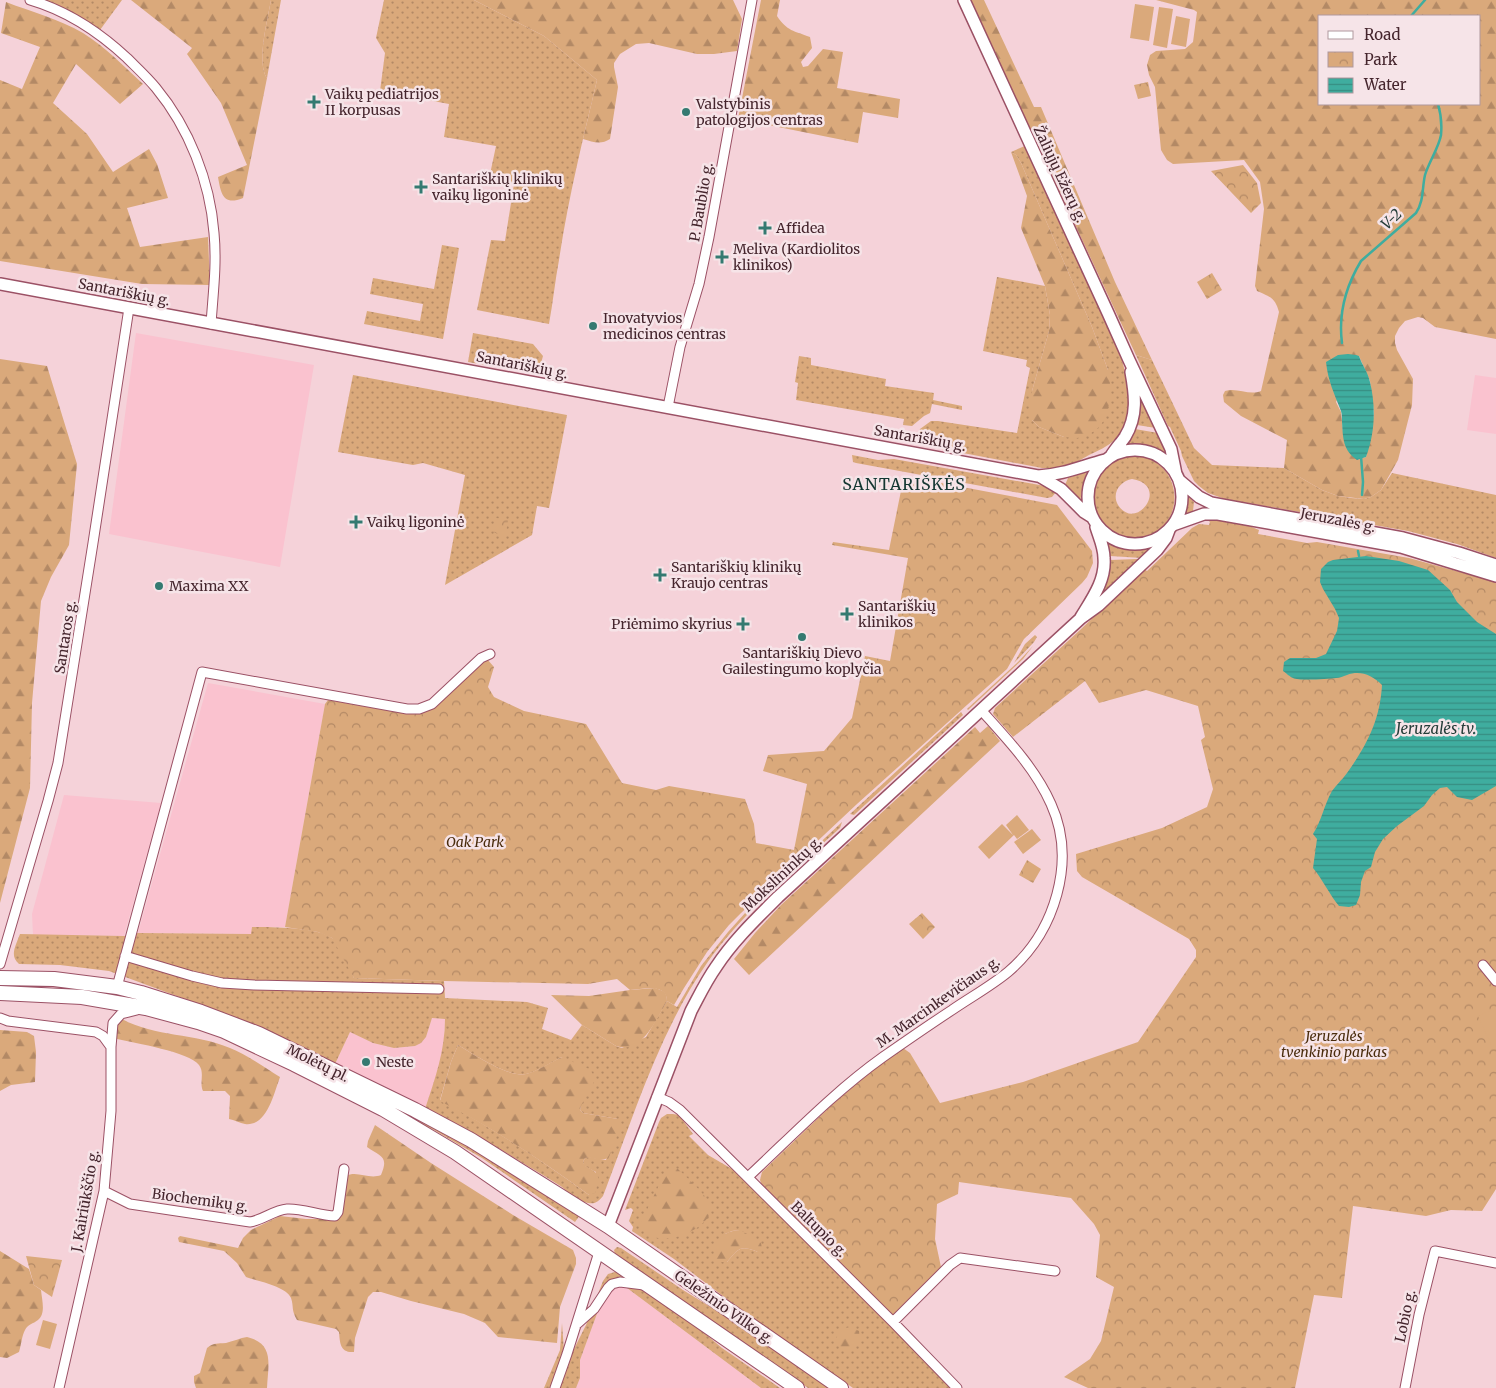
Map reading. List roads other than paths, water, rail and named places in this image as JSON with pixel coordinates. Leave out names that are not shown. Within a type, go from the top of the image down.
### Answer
[{"type":"highway","name":"Molėtų pl.","points":[[0,978],[54,979],[117,987],[209,1015],[267,1038],[415,1110],[471,1140],[608,1226]]},
{"type":"highway","name":"Molėtų pl.","points":[[0,993],[82,997],[146,1008],[224,1031],[383,1109],[455,1152],[599,1252]]},
{"type":"highway","points":[[599,1252],[608,1226]]},
{"type":"highway","name":"Geležinio Vilko g.","points":[[608,1226],[842,1388]]},
{"type":"highway","name":"Geležinio Vilko g.","points":[[599,1252],[797,1388]]},
{"type":"main road","name":"Žaliųjų Ežerų g.","points":[[964,0],[1171,449],[1178,477]]},
{"type":"main road","name":"Santariškių g.","points":[[0,284],[1038,476],[1067,472],[1108,458]]},
{"type":"main road","name":"Žaliųjų Ežerų g.","points":[[1108,458],[1125,437],[1134,417],[1135,399],[1129,360]]},
{"type":"main road","points":[[1142,450],[1162,458],[1170,465],[1178,477],[1182,489],[1181,508],[1171,527],[1152,541],[1142,544],[1121,542],[1103,532],[1094,520],[1089,508],[1089,487],[1092,477],[1108,458],[1121,452],[1142,450]]},
{"type":"main road","name":"Santariškių g.","points":[[1038,476],[1061,489],[1094,520]]},
{"type":"main road","name":"Jeruzalės g.","points":[[1178,477],[1199,497],[1211,504],[1403,538],[1496,565]]},
{"type":"main road","name":"Jeruzalės g.","points":[[1171,527],[1204,514],[1224,515],[1401,547],[1496,576]]},
{"type":"main road","name":"Mokslininkų g.","points":[[1080,618],[1099,586],[1104,569],[1104,558],[1094,520]]},
{"type":"main road","name":"Mokslininkų g.","points":[[608,1226],[691,1011],[707,980],[726,952],[778,897],[1080,618],[1099,605],[1157,550],[1171,527]]},
{"type":"street","points":[[30,0],[58,10],[80,21],[112,44],[156,87],[172,109],[190,144],[204,178],[212,217],[216,257],[211,324]]},
{"type":"street","name":"P. Baublio g.","points":[[668,407],[680,347],[699,284],[752,0]]},
{"type":"street","name":"Santaros g.","points":[[0,964],[58,763],[129,308]]},
{"type":"street","points":[[117,987],[202,672],[408,710],[419,709],[432,704],[481,658],[490,654]]},
{"type":"street","name":"M. Marcinkevičiaus g.","points":[[748,1178],[849,1082],[905,1041],[1008,972],[1026,954],[1044,927],[1058,895],[1060,878],[1061,846],[1056,818],[1052,805],[1036,778],[1012,745],[981,710]]},
{"type":"street","points":[[125,956],[222,983],[439,989]]},
{"type":"street","points":[[1483,965],[1496,981]]},
{"type":"street","name":"J. Kairiūkščio g.","points":[[59,1388],[104,1190],[111,1112],[113,1023],[121,1014],[146,1008]]},
{"type":"street","points":[[0,1018],[8,1021],[96,1032],[103,1036],[111,1047]]},
{"type":"street","name":"Baltupio g.","points":[[657,1097],[669,1102],[680,1110],[894,1322],[957,1388]]},
{"type":"street","name":"Biochemikų g.","points":[[104,1190],[130,1204],[250,1222],[260,1220],[282,1210],[290,1209],[335,1216],[338,1212],[344,1169]]},
{"type":"street","name":"Lobio g.","points":[[1405,1388],[1418,1315],[1435,1251],[1496,1263]]},
{"type":"street","points":[[555,1388],[599,1252]]},
{"type":"street","points":[[894,1322],[950,1265],[960,1258],[1055,1271]]},
{"type":"street","points":[[576,1325],[594,1309],[612,1284],[620,1282],[648,1286]]},
{"type":"water","points":[[1338,355],[1359,356],[1369,378],[1373,401],[1374,420],[1369,448],[1366,457],[1357,460],[1346,448],[1341,412],[1330,381],[1326,362]]},
{"type":"water","name":"Jeruzalės tv.","points":[[1366,556],[1399,561],[1428,570],[1450,590],[1457,602],[1477,622],[1496,634],[1496,786],[1472,800],[1457,797],[1447,787],[1440,788],[1424,806],[1383,839],[1375,852],[1371,867],[1365,871],[1356,905],[1349,907],[1339,906],[1313,868],[1317,839],[1313,834],[1332,791],[1354,763],[1371,732],[1381,698],[1382,685],[1370,676],[1361,673],[1337,678],[1296,679],[1283,671],[1284,662],[1290,658],[1316,658],[1326,654],[1337,631],[1339,618],[1320,582],[1321,569],[1333,560]]},
{"type":"waterway","name":"V-2","points":[[1412,15],[1425,0]]},
{"type":"waterway","name":"V-2","points":[[1342,343],[1341,321],[1344,300],[1351,280],[1361,261],[1416,213],[1419,208],[1425,175],[1441,135],[1438,105]]},
{"type":"waterway","name":"V-2","points":[[1361,456],[1362,495]]},
{"type":"waterway","name":"V-2","points":[[1358,551],[1359,556]]},
{"type":"place","name":"Vaikų pediatrijos II korpusas","points":[[314,102]]},
{"type":"place","name":"Valstybinis patologijos centras","points":[[686,112]]},
{"type":"place","name":"Santariškių klinikų vaikų ligoninė","points":[[421,187]]},
{"type":"place","name":"Affidea","points":[[765,228]]},
{"type":"place","name":"Meliva (Kardiolitos klinikos)","points":[[722,257]]},
{"type":"place","name":"Inovatyvios medicinos centras","points":[[593,326]]},
{"type":"place","name":"Vaikų ligoninė","points":[[356,522]]},
{"type":"place","name":"Santariškių klinikų Kraujo centras","points":[[660,575]]},
{"type":"place","name":"Maxima XX","points":[[159,586]]},
{"type":"place","name":"Santariškių klinikos","points":[[847,614]]},
{"type":"place","name":"Priėmimo skyrius","points":[[743,624]]},
{"type":"place","name":"Santariškių Dievo Gailestingumo koplyčia","points":[[802,637]]},
{"type":"place","name":"Neste","points":[[366,1062]]},
{"type":"district","name":"SANTARIŠKĖS","points":[[904,484]]},
{"type":"park label","name":"Oak Park","points":[[475,842]]},
{"type":"park label","name":"Jeruzalės tvenkinio parkas","points":[[1334,1044]]}]
